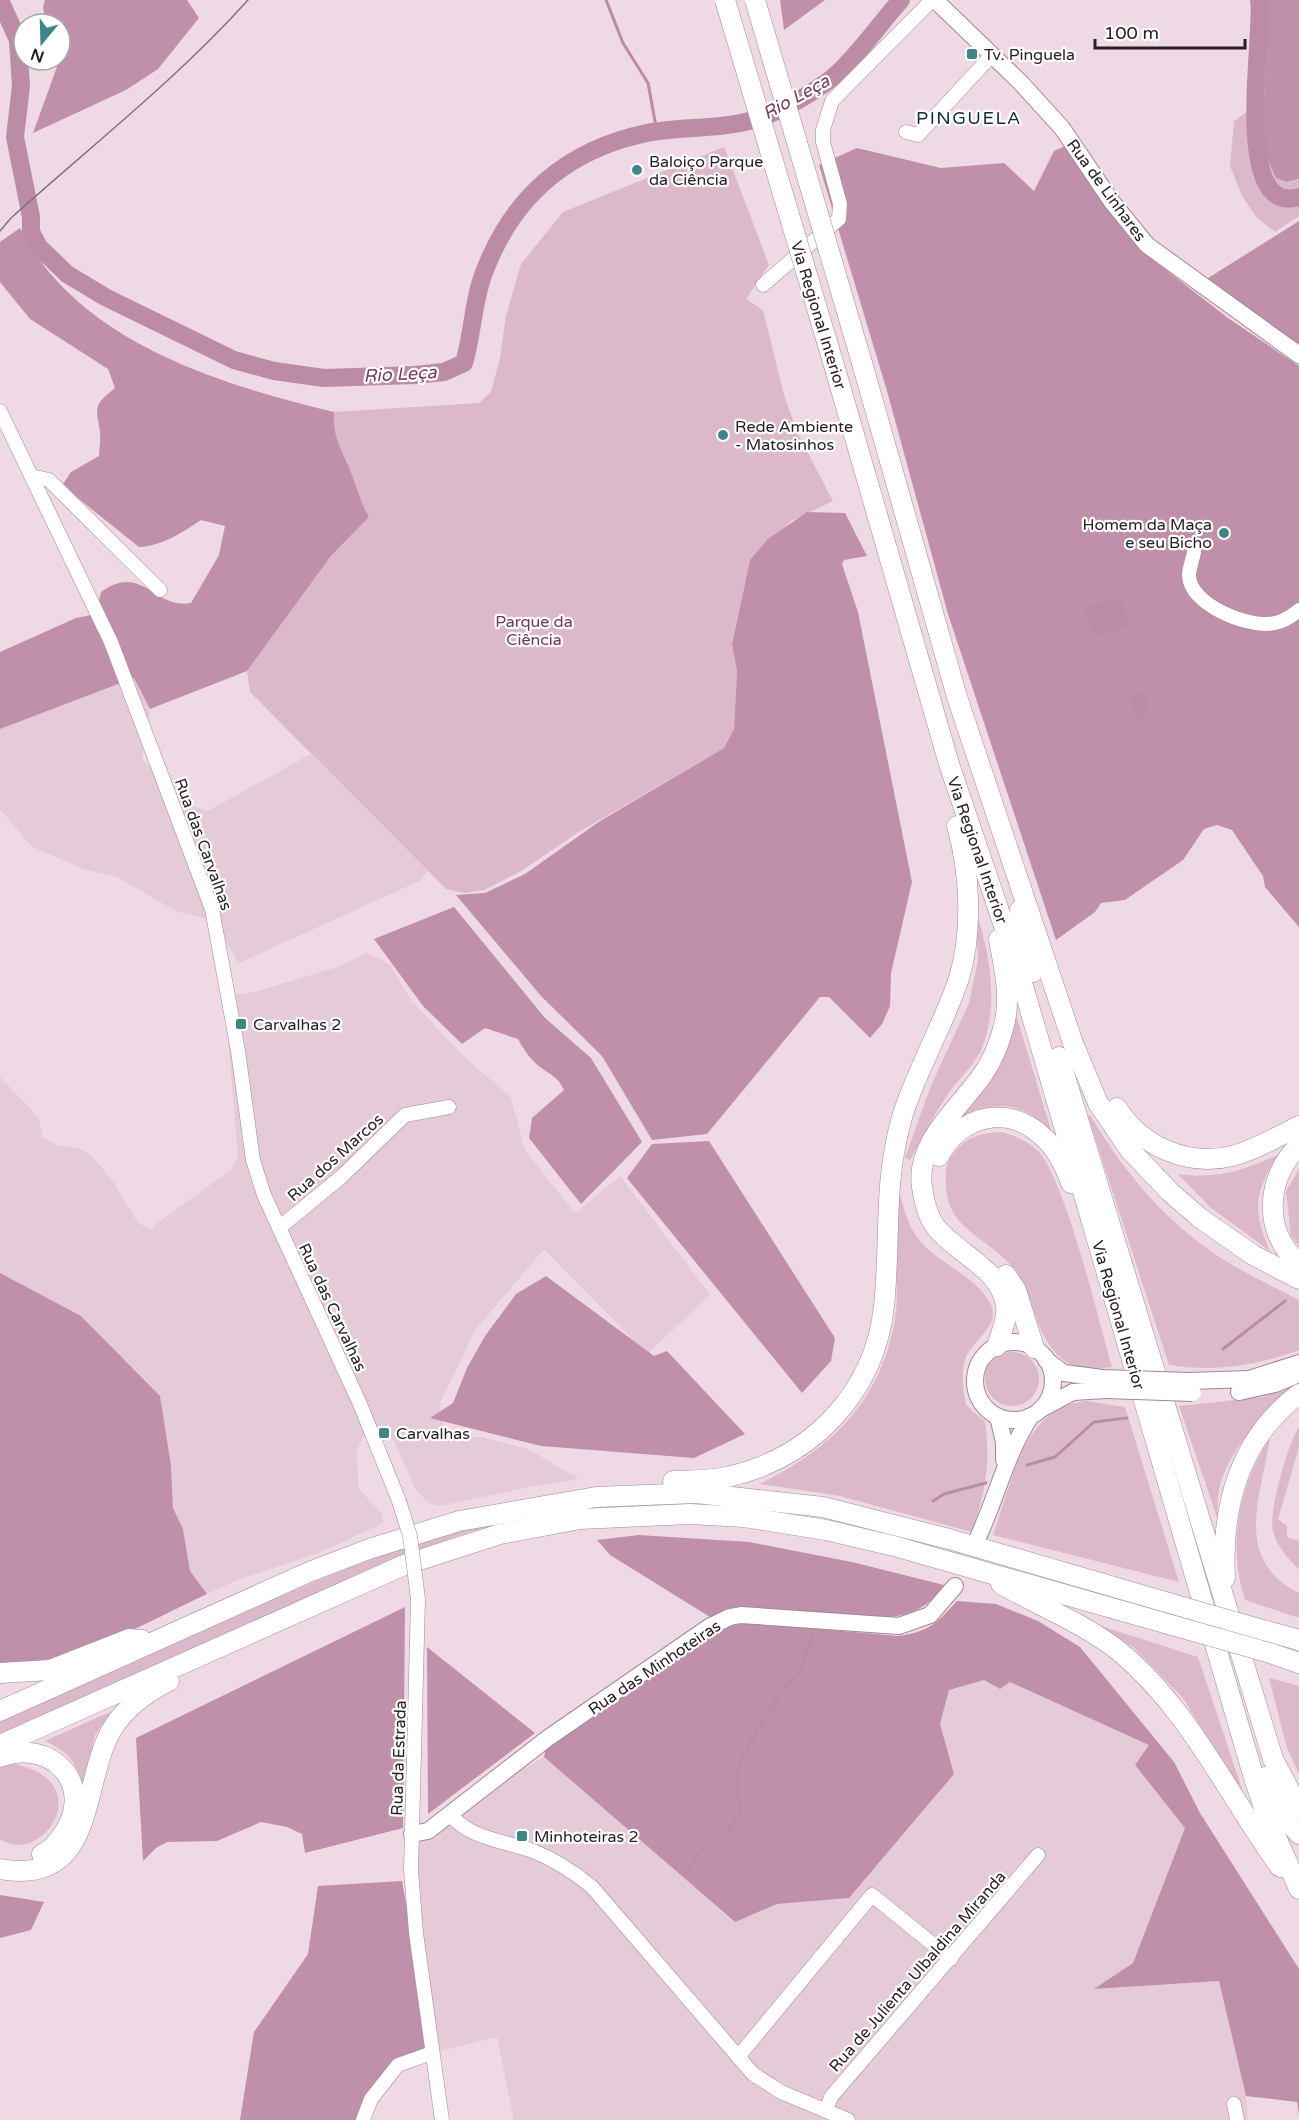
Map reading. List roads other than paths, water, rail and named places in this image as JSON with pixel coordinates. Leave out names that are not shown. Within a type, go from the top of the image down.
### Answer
[{"type":"highway","name":"Via Regional Interior","points":[[725,0],[836,372],[949,764],[1018,966],[1103,1263],[1234,1699]]},
{"type":"highway","name":"Via Regional Interior","points":[[755,0],[957,697],[1073,1043],[1098,1103],[1130,1150],[1170,1192],[1200,1218],[1253,1255],[1299,1279]]},
{"type":"highway","points":[[636,1495],[651,1482],[730,1477],[766,1465],[798,1449],[825,1428],[845,1406],[862,1380],[873,1356],[884,1308],[886,1213],[893,1149],[902,1114],[960,976],[965,939],[967,869],[950,798],[949,764]]},
{"type":"highway","points":[[1017,876],[1023,935],[1274,1759],[1299,1808]]},
{"type":"highway","points":[[989,886],[1005,977],[1007,1001],[1004,1027],[983,1073],[951,1115],[927,1153],[921,1168],[921,1185],[925,1205],[935,1225],[984,1269],[1004,1294],[1007,1308],[997,1346]]},
{"type":"highway","points":[[1073,1043],[1124,1119],[1153,1145],[1186,1157],[1208,1159],[1231,1156],[1299,1126]]},
{"type":"highway","points":[[1040,1354],[1016,1290],[992,1261],[955,1232],[943,1217],[936,1201],[934,1172],[947,1142],[970,1122],[985,1117],[1019,1120],[1033,1128],[1045,1138],[1065,1167],[1103,1263]]},
{"type":"highway","points":[[1299,1146],[1290,1154],[1279,1173],[1273,1191],[1272,1207],[1284,1245],[1299,1263]]},
{"type":"highway","points":[[1226,1601],[1225,1521],[1241,1467],[1256,1439],[1299,1394]]},
{"type":"highway","points":[[0,1711],[335,1562],[426,1530],[537,1505],[636,1495],[696,1493],[823,1507],[949,1539],[1299,1640]]},
{"type":"highway","points":[[0,1745],[431,1554],[500,1534],[580,1519],[652,1514],[744,1517],[826,1530],[973,1568],[1299,1662]]},
{"type":"highway","points":[[973,1568],[1070,1620],[1104,1641],[1137,1668],[1187,1727],[1256,1834],[1299,1891]]},
{"type":"highway","points":[[1268,1631],[1299,1635]]},
{"type":"highway","points":[[0,1673],[50,1670],[129,1639],[156,1641]]},
{"type":"highway","points":[[0,1869],[19,1871],[39,1868],[55,1862],[67,1851],[83,1825],[97,1764],[116,1722],[141,1697],[191,1670],[199,1655]]},
{"type":"highway","points":[[1234,1699],[1269,1787],[1285,1818],[1299,1834]]},
{"type":"highway","points":[[1234,1699],[1266,1814],[1299,1891]]},
{"type":"highway","points":[[0,1757],[24,1752],[48,1758],[64,1771],[75,1794],[69,1825],[50,1850],[27,1858],[0,1857]]},
{"type":"main road","name":"Rua de Linhares","points":[[934,0],[992,55],[1062,128],[1112,202],[1147,245],[1299,355]]},
{"type":"main road","points":[[1104,1384],[1072,1392],[1058,1398],[1036,1413],[1009,1420],[998,1417],[979,1400],[975,1388],[975,1375],[979,1363],[997,1346],[1022,1343],[1064,1373],[1104,1384],[1254,1390],[1299,1374]]},
{"type":"main road","points":[[979,1535],[993,1505],[1014,1442],[1052,1392],[1053,1381],[1040,1354]]},
{"type":"main road","points":[[1190,1387],[1249,1379],[1299,1363]]},
{"type":"main road","points":[[998,1417],[1004,1442],[1004,1470]]},
{"type":"main road","name":"Rua das Minhoteiras","points":[[412,1834],[428,1832],[548,1738],[709,1627],[729,1617],[898,1626],[930,1616],[955,1586]]},
{"type":"street","points":[[763,285],[839,219],[840,204],[823,142],[823,130],[832,101],[934,0]]},
{"type":"street","points":[[906,132],[918,135],[992,55]]},
{"type":"street","name":"Rua das Carvalhas","points":[[0,411],[111,642],[212,909],[238,1051],[253,1160],[264,1195],[360,1404]]},
{"type":"street","points":[[31,476],[49,480],[160,590]]},
{"type":"street","points":[[1194,552],[1189,576],[1196,594],[1208,606],[1230,616],[1273,624],[1299,610]]},
{"type":"street","name":"Rua dos Marcos","points":[[279,1228],[341,1178],[405,1115],[449,1107]]},
{"type":"street","name":"Rua da Estrada","points":[[360,1404],[399,1501],[410,1536],[418,1599],[411,1870],[416,1934],[442,2120]]},
{"type":"street","points":[[450,1814],[471,1832],[530,1850],[558,1862],[577,1874],[592,1887],[738,2057],[766,2084],[848,2120]]},
{"type":"street","name":"Rua de Julienta Ulbaldina Miranda","points":[[826,2111],[831,2097],[1038,1855]]},
{"type":"street","points":[[738,2057],[872,1894],[951,1959]]},
{"type":"street","points":[[363,2120],[371,2099],[398,2065],[432,2053]]},
{"type":"street","points":[[1234,2104],[1237,2120]]},
{"type":"waterway","name":"Rio Leça","points":[[0,0],[18,40],[21,86],[15,137],[31,217],[31,232],[39,247],[67,274],[105,297],[234,360],[274,371],[324,378],[444,372],[464,363],[481,281],[497,243],[528,198],[548,179],[569,164],[619,140],[647,133],[743,122],[766,116],[785,107],[840,71],[901,0]]},
{"type":"waterway","points":[[606,0],[623,43],[648,83],[657,132]]},
{"type":"waterway","name":"Rio Leça","points":[[1259,0],[1255,118],[1258,152],[1264,179],[1278,196],[1299,197]]},
{"type":"waterway","points":[[1223,1349],[1285,1301]]},
{"type":"waterway","points":[[1027,1465],[1055,1457],[1094,1422],[1127,1418]]},
{"type":"waterway","points":[[933,1501],[944,1494],[986,1483]]},
{"type":"waterway","points":[[685,1873],[702,1849],[727,1832],[740,1814],[736,1779],[741,1761],[761,1723],[786,1685],[800,1673],[813,1633]]},
{"type":"tram line","points":[[0,231],[11,218],[192,58],[248,0]]},
{"type":"place","name":"Tv. Pinguela","points":[[972,54]]},
{"type":"place","name":"Baloiço Parque da Ciência","points":[[637,170]]},
{"type":"place","name":"Rede Ambiente - Matosinhos","points":[[723,435]]},
{"type":"place","name":"Homem da Maça e seu Bicho","points":[[1224,533]]},
{"type":"place","name":"Carvalhas 2","points":[[241,1024]]},
{"type":"place","name":"Carvalhas","points":[[384,1433]]},
{"type":"place","name":"Minhoteiras 2","points":[[522,1836]]},
{"type":"district","name":"PINGUELA","points":[[969,118]]},
{"type":"park label","name":"Parque da Ciência","points":[[534,630]]}]
